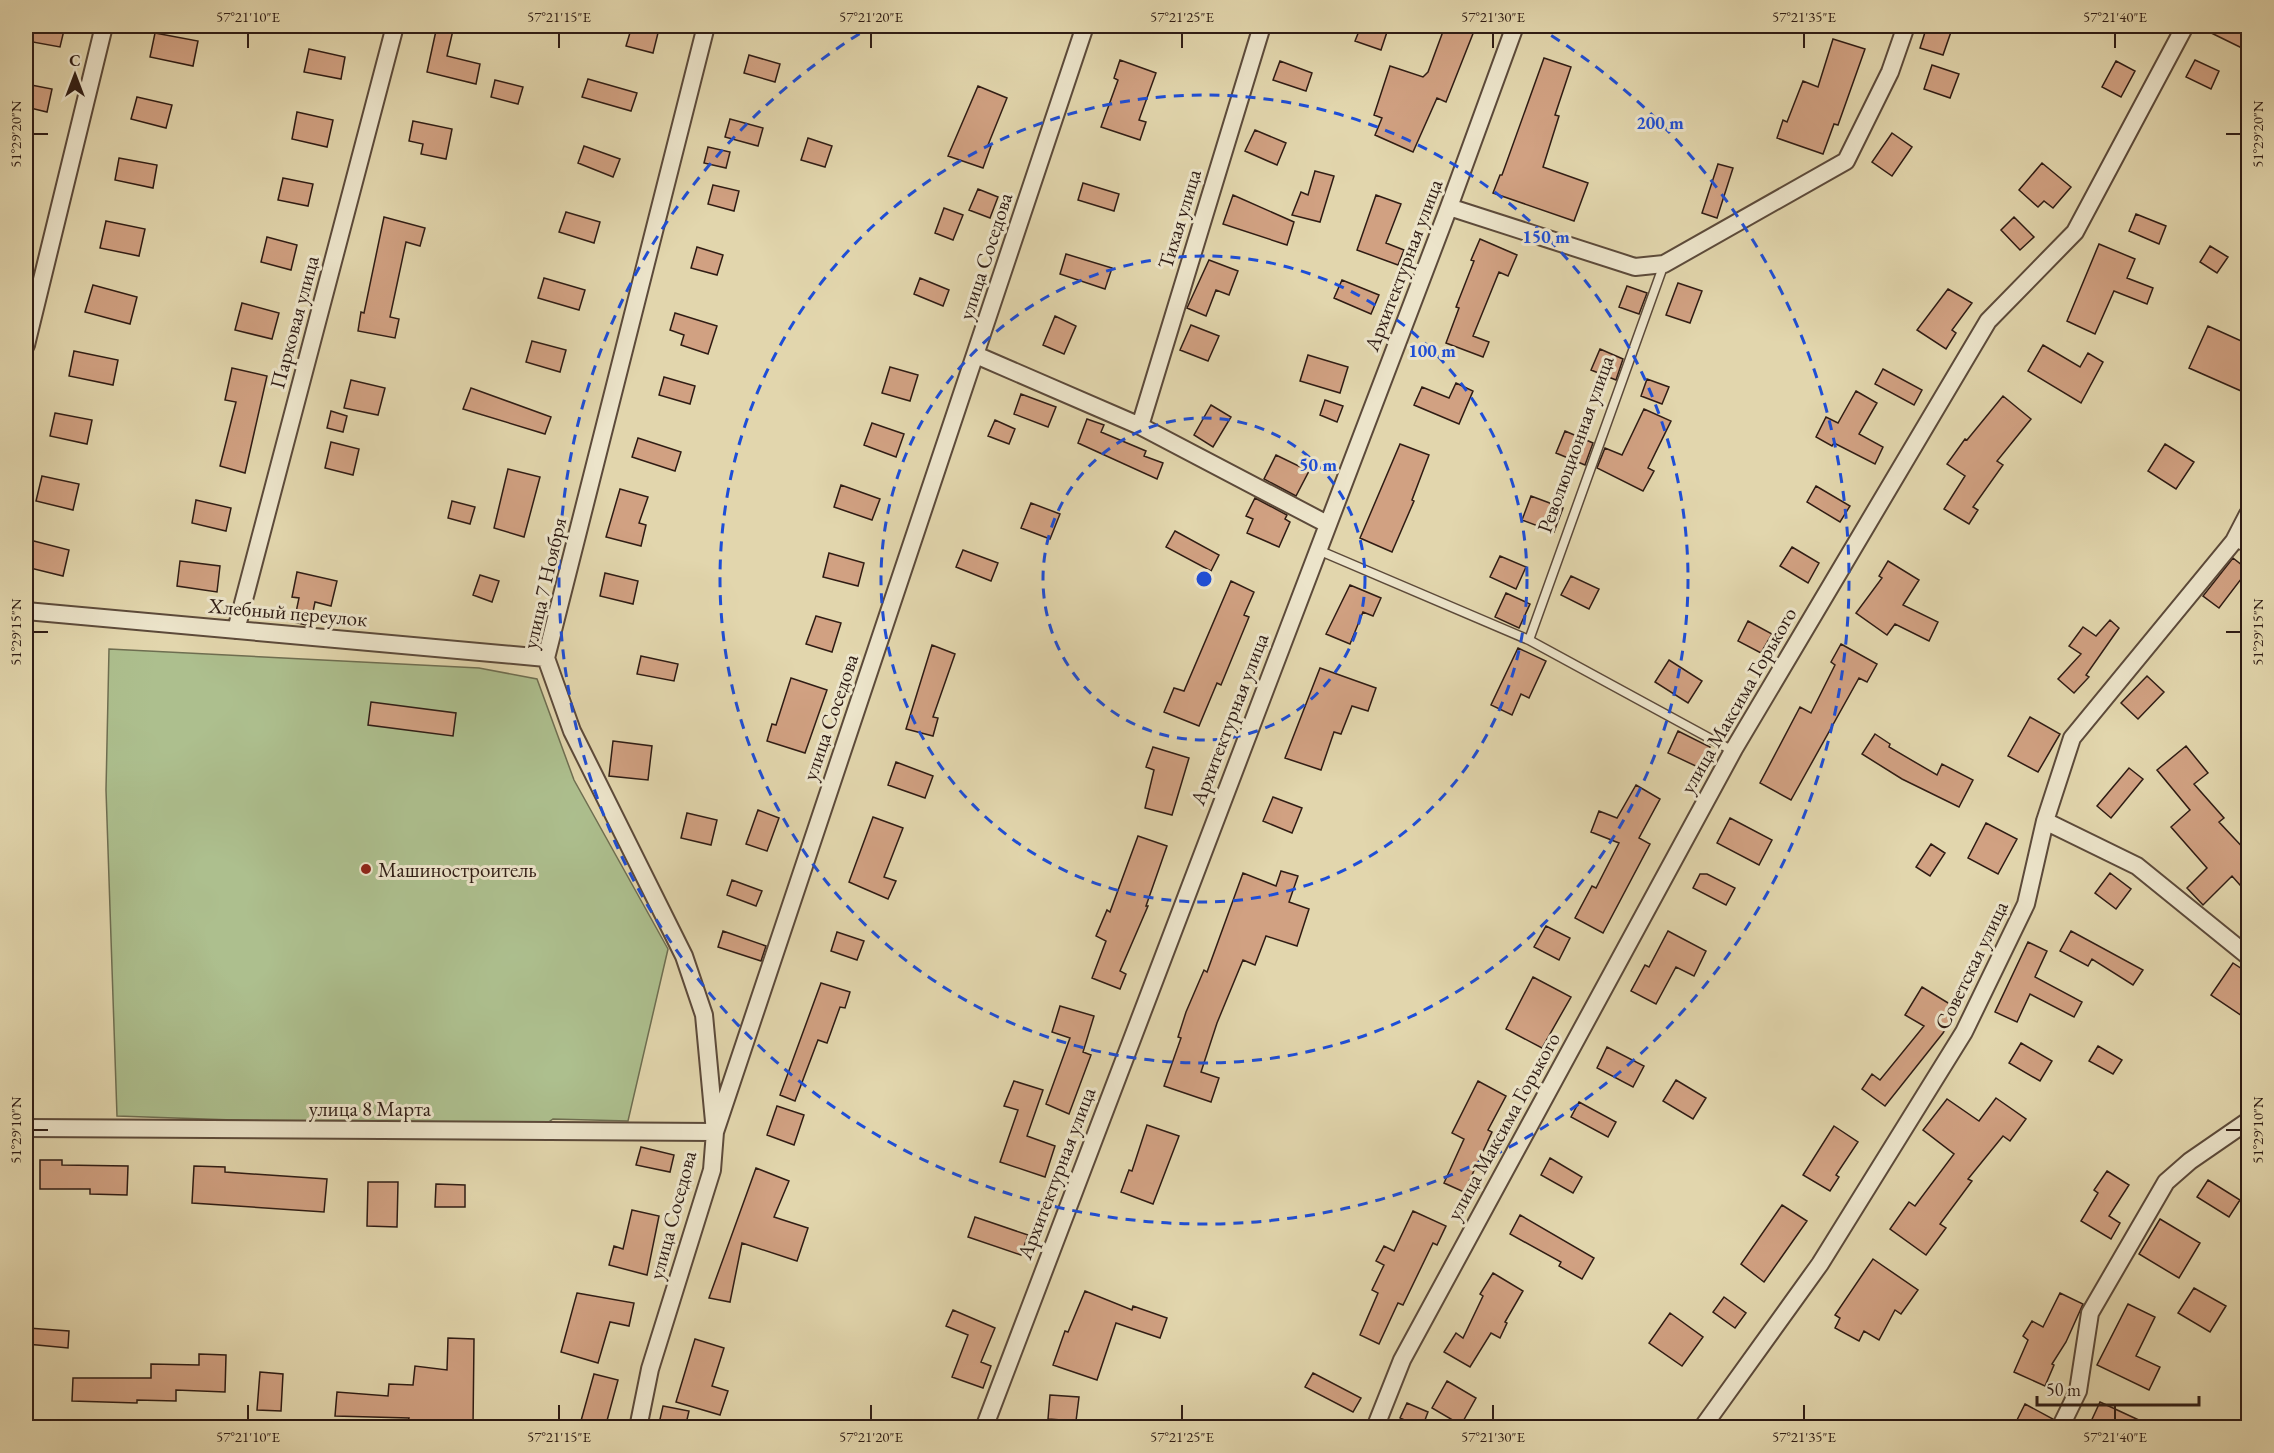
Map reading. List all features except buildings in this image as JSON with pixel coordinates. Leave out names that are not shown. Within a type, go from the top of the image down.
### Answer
[{"type":"street","points":[[26,345],[104,26]]},
{"type":"street","name":"Парковая улица","points":[[236,630],[395,26]]},
{"type":"street","name":"улица 7 Ноября","points":[[706,26],[546,658],[572,731],[684,956],[704,1015],[715,1132]]},
{"type":"street","name":"улица Соседова","points":[[638,1428],[650,1369],[712,1170],[715,1132],[1085,26]]},
{"type":"street","name":"Тихая улица","points":[[1140,426],[1262,26]]},
{"type":"street","name":"Архитектурная улица","points":[[984,1428],[1449,207],[1515,26]]},
{"type":"street","points":[[1449,207],[1635,267],[1664,264],[1846,161],[1890,72],[1906,26]]},
{"type":"street","name":"улица Максима Горького","points":[[1375,1428],[1402,1360],[1733,751],[1988,321],[2075,232],[2186,26]]},
{"type":"street","points":[[976,355],[1140,426],[1327,524]]},
{"type":"street","name":"Советская улица","points":[[1702,1428],[1820,1264],[1964,1032],[2026,904],[2045,821],[2072,738],[2234,541],[2248,514]]},
{"type":"street","name":"Хлебный переулок","points":[[26,611],[546,658]]},
{"type":"street","points":[[2045,821],[2137,866],[2248,956]]},
{"type":"street","points":[[2060,1428],[2078,1390],[2090,1313],[2166,1182],[2190,1161],[2248,1120]]},
{"type":"street","name":"улица 8 Марта","points":[[26,1128],[715,1132]]},
{"type":"lane","name":"Революционная улица","points":[[1529,640],[1664,264]]},
{"type":"lane","points":[[2234,541],[2248,549]]},
{"type":"lane","points":[[1317,550],[1529,640],[1733,751]]},
{"type":"green space","name":"Машиностроитель","points":[[109,649],[479,668],[537,679],[574,780],[668,949],[628,1121],[553,1119],[537,1130],[117,1116],[106,790]]},
{"type":"place","name":"Машиностроитель","points":[[366,869]]}]
